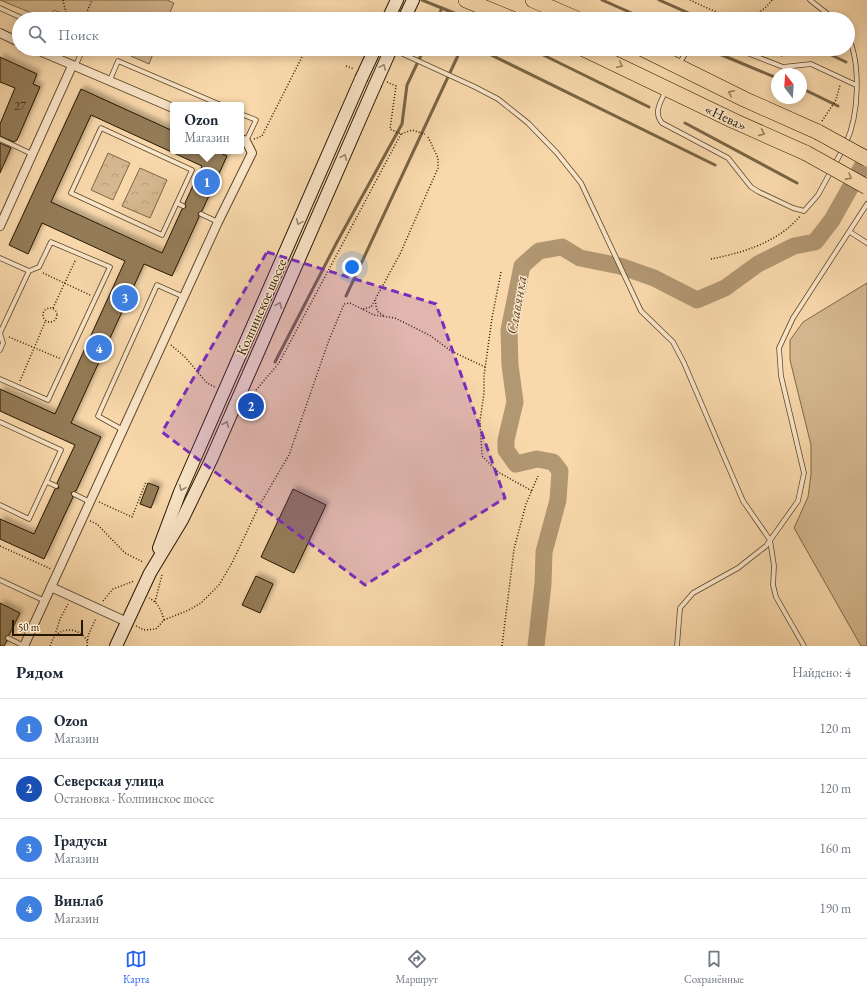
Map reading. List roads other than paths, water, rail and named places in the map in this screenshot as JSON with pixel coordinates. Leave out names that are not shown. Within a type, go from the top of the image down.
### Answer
[{"type":"highway","points":[[466,0],[495,12]]},
{"type":"highway","points":[[533,0],[561,12]]},
{"type":"highway","name":"«Нева»","points":[[599,56],[734,121],[806,153],[867,187]]},
{"type":"highway","name":"«Нева»","points":[[657,56],[744,99],[820,126],[867,159]]},
{"type":"main road","points":[[391,12],[397,0]]},
{"type":"main road","points":[[407,12],[413,0]]},
{"type":"main road","name":"Колпинское шоссе","points":[[116,646],[140,593],[146,572],[180,492],[372,56]]},
{"type":"main road","name":"Колпинское шоссе","points":[[146,572],[182,520],[211,460],[388,56]]},
{"type":"street","points":[[0,33],[12,42]]},
{"type":"street","points":[[51,56],[170,107]]},
{"type":"street","points":[[0,226],[74,66]]},
{"type":"street","points":[[24,646],[218,222],[252,153],[244,140]]},
{"type":"street","points":[[51,587],[127,622]]},
{"type":"lane","points":[[810,0],[825,12]]},
{"type":"lane","points":[[0,8],[12,14]]},
{"type":"lane","points":[[74,66],[79,56]]},
{"type":"lane","points":[[406,56],[493,96],[528,124],[557,153],[581,183],[641,311],[673,342],[684,363],[743,500],[770,540],[774,566],[773,585],[776,597],[804,646]]},
{"type":"lane","points":[[678,66],[684,56]]},
{"type":"lane","points":[[753,56],[783,67],[811,64],[856,85]]},
{"type":"lane","points":[[667,88],[658,109],[658,117],[662,123],[728,158],[752,187],[759,192],[793,208],[804,211],[818,195],[852,130],[856,85],[855,56]]},
{"type":"lane","points":[[110,80],[118,61],[214,102]]},
{"type":"lane","points":[[244,115],[256,120],[244,140]]},
{"type":"lane","points":[[100,128],[192,170],[177,203],[162,235],[71,193],[100,128]]},
{"type":"lane","points":[[0,139],[32,154]]},
{"type":"lane","points":[[177,203],[183,206]]},
{"type":"lane","points":[[677,646],[680,608],[693,592],[738,568],[766,546],[798,501],[804,473],[781,376],[779,348],[793,318],[867,204]]},
{"type":"lane","points":[[201,214],[218,222]]},
{"type":"lane","points":[[850,232],[867,243]]},
{"type":"lane","points":[[0,350],[3,344],[0,333],[29,271],[39,267],[51,242],[110,267],[48,400],[0,379]]},
{"type":"lane","points":[[0,258],[29,271]]},
{"type":"lane","points":[[123,430],[98,416],[157,285],[184,297]]},
{"type":"lane","points":[[0,422],[61,450],[30,519],[0,506]]},
{"type":"lane","points":[[47,482],[56,486]]},
{"type":"lane","points":[[74,494],[91,500]]},
{"type":"lane","points":[[0,580],[45,600]]},
{"type":"lane","points":[[8,638],[24,646]]},
{"type":"waterway","points":[[422,0],[452,12]]},
{"type":"waterway","points":[[602,0],[629,12]]},
{"type":"waterway","points":[[659,0],[686,12]]},
{"type":"waterway","points":[[440,12],[442,8]]},
{"type":"waterway","points":[[275,362],[337,242],[402,124],[407,85],[421,56]]},
{"type":"waterway","points":[[346,296],[458,56]]},
{"type":"waterway","points":[[493,56],[715,165]]},
{"type":"waterway","points":[[545,56],[649,107]]},
{"type":"waterway","points":[[724,56],[771,76]]},
{"type":"waterway","points":[[834,56],[846,62]]},
{"type":"waterway","points":[[807,91],[838,106]]},
{"type":"waterway","points":[[685,123],[797,183]]},
{"type":"waterway","name":"Славянка","points":[[536,646],[543,584],[544,552],[558,500],[560,471],[553,462],[537,459],[516,464],[506,450],[506,440],[515,402],[510,365],[509,330],[522,266],[539,251],[562,247],[580,258],[620,266],[654,278],[697,300],[725,288],[758,264],[794,246],[815,242],[832,220],[867,158]]},
{"type":"place","name":"Ozon","points":[[207,182]]},
{"type":"place","name":"Градусы","points":[[125,298]]},
{"type":"place","name":"Винлаб","points":[[99,348]]},
{"type":"place","name":"Северская улица","points":[[251,406]]}]
